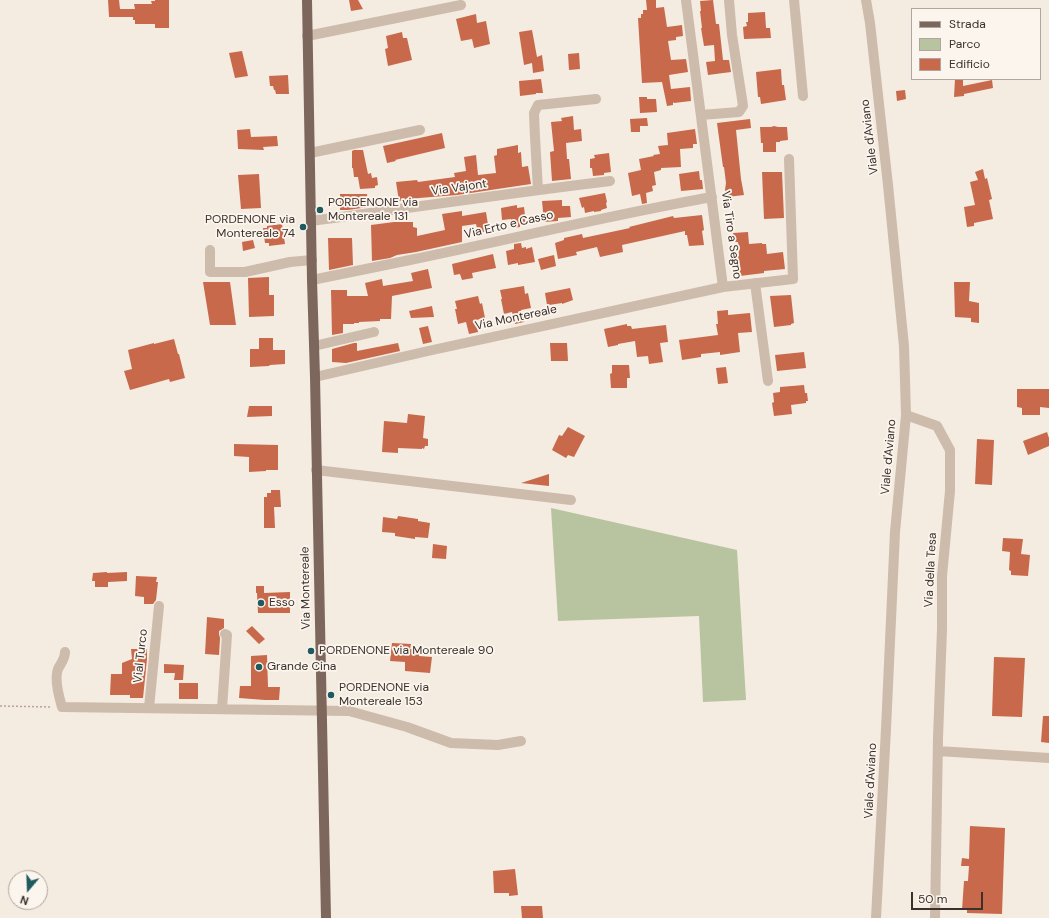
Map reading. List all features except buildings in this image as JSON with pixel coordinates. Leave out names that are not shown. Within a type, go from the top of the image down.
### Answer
[{"type":"main road","name":"Via Montereale","points":[[307,0],[326,918]]},
{"type":"street","name":"Via Tiro a Segno","points":[[686,0],[723,287],[793,279],[789,159]]},
{"type":"street","points":[[701,115],[739,112],[742,106],[729,0]]},
{"type":"street","points":[[794,0],[804,96]]},
{"type":"street","name":"Viale d'Aviano","points":[[866,0],[870,23],[888,185],[903,338],[906,415],[895,532],[876,918]]},
{"type":"street","points":[[307,36],[461,5]]},
{"type":"street","points":[[538,190],[534,113],[538,105],[596,98]]},
{"type":"street","points":[[310,153],[420,130]]},
{"type":"street","name":"Via Vajont","points":[[311,221],[610,181]]},
{"type":"street","name":"Via Erto e Casso","points":[[312,280],[409,261],[671,204],[712,197]]},
{"type":"street","points":[[210,250],[210,272],[245,272],[290,262],[312,260]]},
{"type":"street","points":[[755,283],[768,381]]},
{"type":"street","name":"Via Montereale","points":[[315,377],[436,349],[723,287]]},
{"type":"street","points":[[314,346],[374,332]]},
{"type":"street","name":"Via della Tesa","points":[[906,415],[936,426],[950,450],[950,491],[942,576],[935,918]]},
{"type":"street","points":[[316,470],[571,500]]},
{"type":"street","name":"Vial Turco","points":[[149,708],[159,606]]},
{"type":"street","points":[[222,709],[227,635],[225,634]]},
{"type":"street","points":[[65,652],[65,658],[57,671],[57,691],[62,707],[349,710],[407,727],[451,743],[498,745],[521,741]]},
{"type":"street","points":[[938,751],[1049,758]]},
{"type":"path","points":[[0,706],[62,707]]},
{"type":"green space","points":[[551,508],[737,550],[746,700],[703,702],[699,616],[558,621]]},
{"type":"place","name":"PORDENONE via Montereale 131","points":[[320,210]]},
{"type":"place","name":"PORDENONE via Montereale 74","points":[[303,227]]},
{"type":"place","name":"Esso","points":[[261,603]]},
{"type":"place","name":"PORDENONE via Montereale 90","points":[[311,651]]},
{"type":"place","name":"Grande Cina","points":[[259,667]]},
{"type":"place","name":"PORDENONE via Montereale 153","points":[[331,695]]}]
